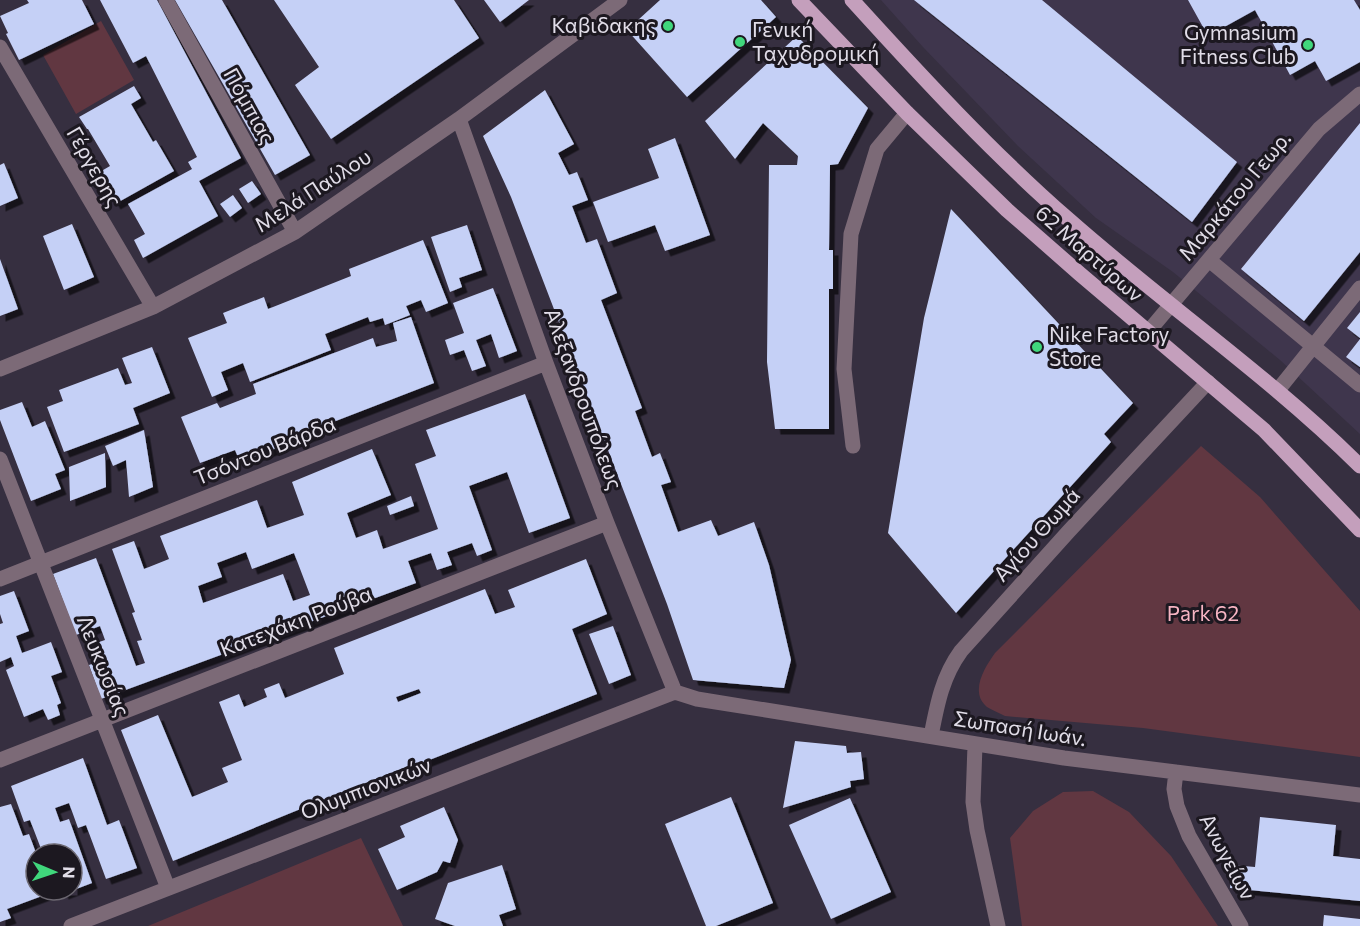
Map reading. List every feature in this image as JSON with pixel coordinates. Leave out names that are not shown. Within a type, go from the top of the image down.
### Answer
[{"type":"main road","name":"62 Μαρτύρων","points":[[799,0],[907,113],[1007,210],[1264,430],[1360,530]]},
{"type":"main road","name":"62 Μαρτύρων","points":[[852,0],[957,112],[1040,195],[1102,249],[1278,390],[1360,466]]},
{"type":"street","name":"Πόμπιας","points":[[166,0],[295,232]]},
{"type":"street","name":"Μελά Παύλου","points":[[0,369],[153,307],[295,232],[459,118],[620,0]]},
{"type":"street","name":"Γέργερης","points":[[0,47],[153,307]]},
{"type":"street","name":"Μαρκάτου Γεωρ.","points":[[1149,332],[1319,129],[1360,94]]},
{"type":"street","points":[[853,446],[844,369],[851,234],[877,149],[907,113]]},
{"type":"street","name":"Αλεξανδρουπόλεως","points":[[459,118],[546,363],[675,692]]},
{"type":"street","points":[[1209,260],[1360,385]]},
{"type":"street","points":[[1278,390],[1360,288]]},
{"type":"street","name":"Τσόντου Βάρδα","points":[[0,579],[546,363]]},
{"type":"street","name":"Αγίου Θωμά","points":[[931,736],[946,673],[957,657],[1069,531],[1208,382]]},
{"type":"street","name":"Λευκωσίας","points":[[0,459],[168,888]]},
{"type":"street","name":"Κατεχάκη Ρούβα","points":[[0,760],[607,523]]},
{"type":"street","name":"Σωπασή Ιωάν.","points":[[675,692],[697,699],[975,745],[1360,795]]},
{"type":"street","name":"Ολυμπιονικών","points":[[71,926],[675,692]]},
{"type":"street","points":[[975,745],[973,802],[976,830],[998,926]]},
{"type":"street","name":"Ανωγείων","points":[[1176,772],[1174,789],[1188,836],[1241,926]]},
{"type":"shaded area","points":[[881,0],[1360,0],[1360,434],[1280,360],[1173,272],[1096,218],[1018,146]]},
{"type":"green space","points":[[101,21],[134,80],[76,114],[43,55]]},
{"type":"green space","name":"Park 62","points":[[1201,446],[1260,497],[1360,611],[1360,757],[1143,728],[1005,716],[987,707],[982,701],[979,694],[980,680],[995,653]]},
{"type":"green space","points":[[1093,791],[1129,812],[1171,856],[1218,926],[1022,926],[1010,838],[1033,811],[1063,792]]},
{"type":"green space","points":[[361,838],[403,926],[148,926]]},
{"type":"building","points":[[27,0],[82,0],[94,24],[19,60],[0,16],[29,3]]},
{"type":"building","points":[[100,0],[157,0],[241,158],[199,181],[218,216],[143,258],[134,240],[145,234],[128,204],[192,169],[188,162],[197,157],[146,56],[133,63]]},
{"type":"building","points":[[175,0],[222,0],[310,155],[275,175]]},
{"type":"building","points":[[274,0],[454,0],[479,38],[331,139],[295,85],[319,67]]},
{"type":"building","points":[[484,0],[529,0],[500,22]]},
{"type":"building","points":[[660,0],[761,0],[776,17],[687,97],[627,30]]},
{"type":"building","points":[[914,0],[1042,0],[1237,162],[1192,222]]},
{"type":"building","points":[[1188,0],[1354,0],[1360,10],[1360,62],[1326,81],[1315,61],[1290,75],[1255,10],[1208,36]]},
{"type":"building","points":[[797,36],[868,108],[838,164],[830,165],[829,250],[833,250],[833,289],[829,289],[829,429],[775,429],[767,362],[769,165],[797,165],[798,156],[763,123],[735,159],[705,121]]},
{"type":"building","points":[[134,86],[141,98],[131,104],[153,142],[156,140],[174,171],[115,204],[98,173],[110,166],[79,117]]},
{"type":"building","points":[[545,90],[574,144],[558,153],[569,175],[577,172],[588,200],[572,206],[586,243],[597,239],[617,293],[601,300],[642,408],[635,411],[652,457],[660,453],[671,482],[661,485],[678,532],[711,520],[718,536],[754,522],[769,565],[791,660],[784,688],[693,680],[667,604],[511,197],[483,136]]},
{"type":"building","points":[[1360,123],[1360,252],[1304,321],[1241,269]]},
{"type":"building","points":[[675,138],[710,235],[665,251],[655,225],[608,242],[593,202],[659,178],[648,149]]},
{"type":"building","points":[[4,163],[18,198],[0,206],[0,165]]},
{"type":"building","points":[[252,181],[261,194],[248,203],[239,189]]},
{"type":"building","points":[[233,195],[242,208],[230,217],[220,204]]},
{"type":"building","points":[[951,209],[1133,403],[1104,434],[1111,442],[956,613],[888,533],[924,318]]},
{"type":"building","points":[[72,224],[94,277],[64,290],[43,236]]},
{"type":"building","points":[[467,225],[482,270],[459,278],[462,287],[450,292],[431,237]]},
{"type":"building","points":[[423,240],[448,303],[426,312],[421,300],[406,306],[410,315],[385,325],[383,318],[370,322],[368,317],[325,334],[331,350],[250,382],[243,363],[221,372],[228,390],[212,397],[188,338],[227,323],[223,313],[264,297],[268,309],[351,276],[349,269]]},
{"type":"building","points":[[0,259],[18,309],[0,316]]},
{"type":"building","points":[[493,288],[517,351],[499,358],[491,334],[476,340],[486,366],[472,371],[464,350],[450,355],[445,340],[464,333],[453,303]]},
{"type":"building","points":[[1360,312],[1360,338],[1347,328]]},
{"type":"building","points":[[411,317],[434,383],[315,429],[317,433],[240,462],[235,450],[200,463],[181,417],[217,403],[220,408],[256,394],[253,384],[373,338],[376,347],[397,341],[393,323]]},
{"type":"building","points":[[1360,339],[1360,367],[1346,357]]},
{"type":"building","points":[[152,347],[170,393],[133,408],[139,424],[64,452],[47,407],[63,401],[59,390],[118,368],[125,385],[132,383],[122,358]]},
{"type":"building","points":[[525,394],[570,518],[529,533],[507,472],[469,486],[492,550],[477,556],[472,543],[447,552],[452,565],[437,570],[431,553],[408,561],[416,583],[101,699],[89,665],[97,662],[90,645],[105,640],[100,626],[76,635],[53,574],[96,558],[136,666],[145,663],[137,641],[142,640],[132,613],[135,612],[112,549],[134,541],[144,569],[169,559],[160,536],[257,500],[267,528],[304,515],[292,482],[372,449],[391,495],[347,513],[356,538],[377,530],[383,549],[438,529],[415,464],[436,456],[426,430]],"holes":[[[246,552],[252,569],[294,553],[310,595],[293,601],[283,574],[203,603],[198,586],[222,577],[217,563]]]},
{"type":"building","points":[[22,402],[32,427],[45,421],[65,470],[55,474],[61,489],[31,501],[0,420],[0,410]]},
{"type":"building","points":[[144,430],[153,487],[129,497],[126,460],[113,466],[105,446]]},
{"type":"building","points":[[105,453],[106,487],[70,501],[69,467]]},
{"type":"building","points":[[411,496],[414,506],[390,515],[387,506]]},
{"type":"building","points":[[586,559],[607,614],[572,629],[597,694],[409,768],[408,766],[173,861],[121,730],[158,715],[192,797],[228,782],[222,768],[242,760],[219,702],[239,694],[244,707],[267,697],[264,689],[279,683],[285,698],[344,674],[334,648],[485,589],[495,614],[515,607],[508,590]],"holes":[[[419,689],[421,693],[398,702],[396,697]]]},
{"type":"building","points":[[14,591],[29,631],[16,636],[22,653],[51,642],[62,672],[51,676],[61,703],[57,705],[60,715],[48,720],[43,709],[24,717],[6,670],[14,666],[11,657],[0,662],[0,624],[3,623],[0,614],[0,596]]},
{"type":"building","points":[[613,626],[631,675],[609,684],[589,634]]},
{"type":"building","points":[[795,741],[846,746],[847,753],[861,752],[864,779],[850,781],[851,787],[783,808]]},
{"type":"building","points":[[83,758],[107,825],[119,820],[137,868],[106,879],[86,825],[78,828],[69,803],[55,808],[60,822],[69,819],[77,842],[38,842],[30,820],[24,822],[11,786]]},
{"type":"building","points":[[731,797],[773,903],[716,926],[706,926],[665,824]]},
{"type":"building","points":[[850,798],[891,892],[831,919],[789,825]]},
{"type":"building","points":[[11,804],[23,836],[29,834],[32,842],[24,842],[24,902],[26,902],[7,909],[11,918],[0,922],[0,807]]},
{"type":"building","points":[[444,807],[458,840],[450,863],[443,861],[437,872],[397,890],[378,849],[405,837],[400,826]]},
{"type":"building","points":[[1260,817],[1336,825],[1333,856],[1360,859],[1360,901],[1230,888],[1232,865],[1255,867]]},
{"type":"building","points":[[84,861],[92,883],[84,886]]},
{"type":"building","points":[[502,865],[516,909],[499,915],[503,926],[455,926],[435,919],[448,883]]},
{"type":"building","points":[[1324,915],[1360,919],[1360,926],[1323,926]]},
{"type":"place","name":"Καβιδακης","points":[[668,26]]},
{"type":"place","name":"Γενική Ταχυδρομική","points":[[740,42]]},
{"type":"place","name":"Gymnasium Fitness Club","points":[[1308,45]]},
{"type":"place","name":"Nike Factory Store","points":[[1037,347]]}]
